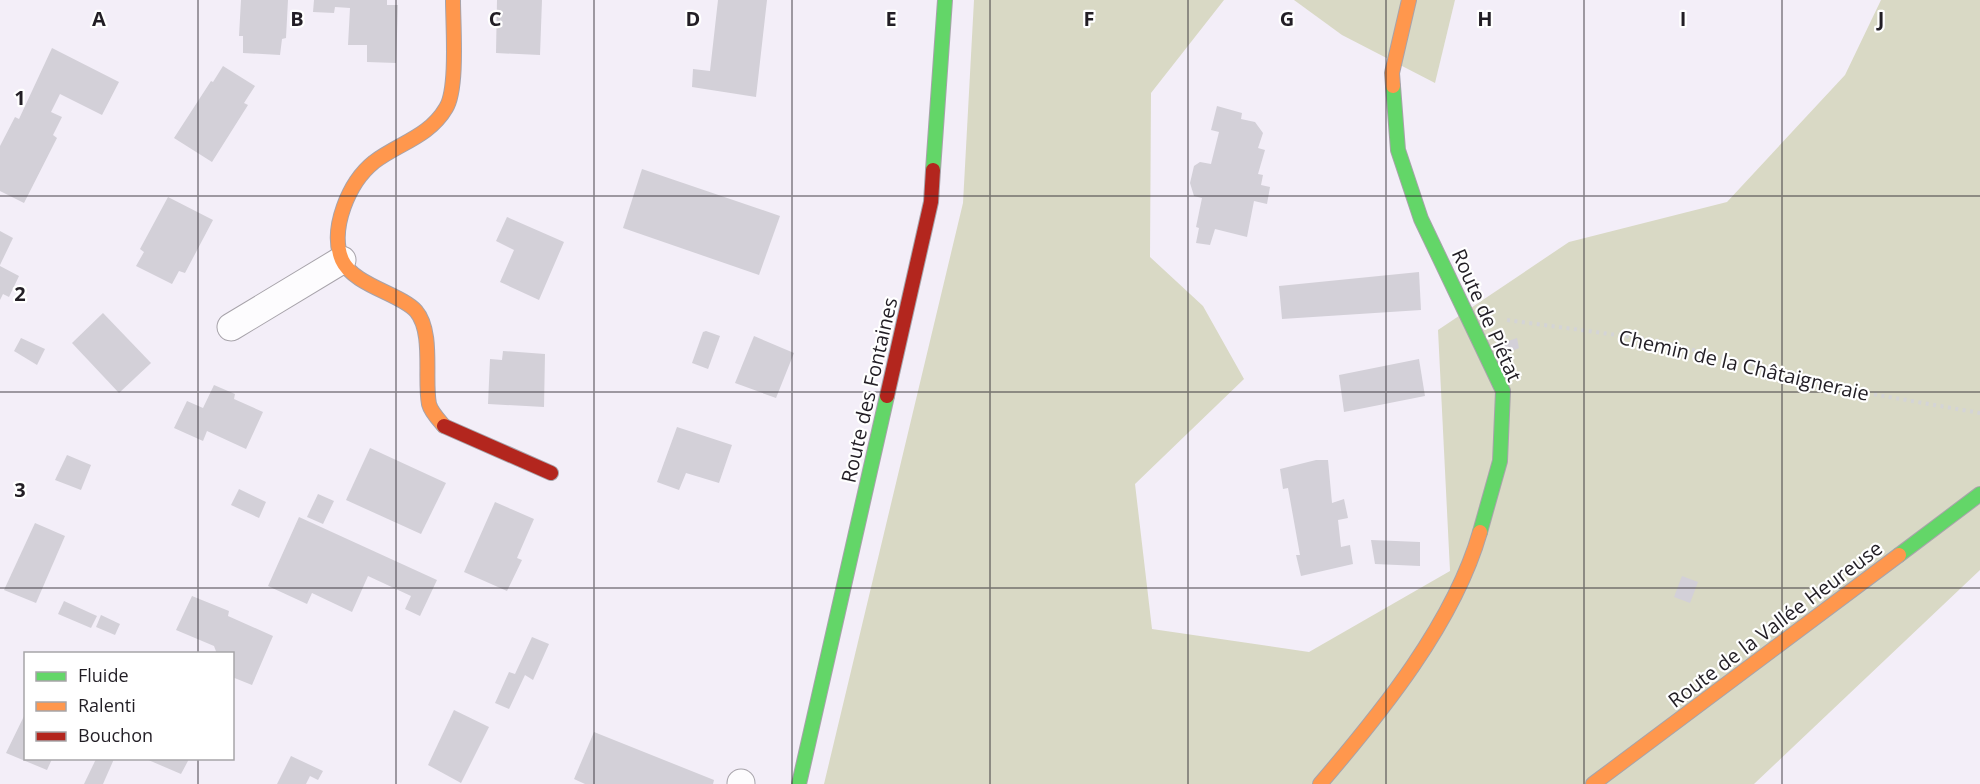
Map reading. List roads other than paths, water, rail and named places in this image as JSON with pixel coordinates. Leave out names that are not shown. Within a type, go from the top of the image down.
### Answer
[{"type":"street","points":[[453,0],[453,75],[447,106],[422,135],[374,162],[351,188],[338,223],[342,260],[360,279],[416,311],[427,340],[429,406],[446,429],[551,473]]},
{"type":"street","name":"Route des Fontaines","points":[[799,784],[931,202],[945,0]]},
{"type":"street","name":"Route de Piétat","points":[[1320,784],[1369,727],[1426,645],[1472,560],[1500,461],[1503,391],[1421,219],[1398,150],[1392,73],[1409,0]]},
{"type":"street","points":[[231,327],[342,260]]},
{"type":"street","name":"Route de la Vallée Heureuse","points":[[1593,784],[1980,494]]}]
